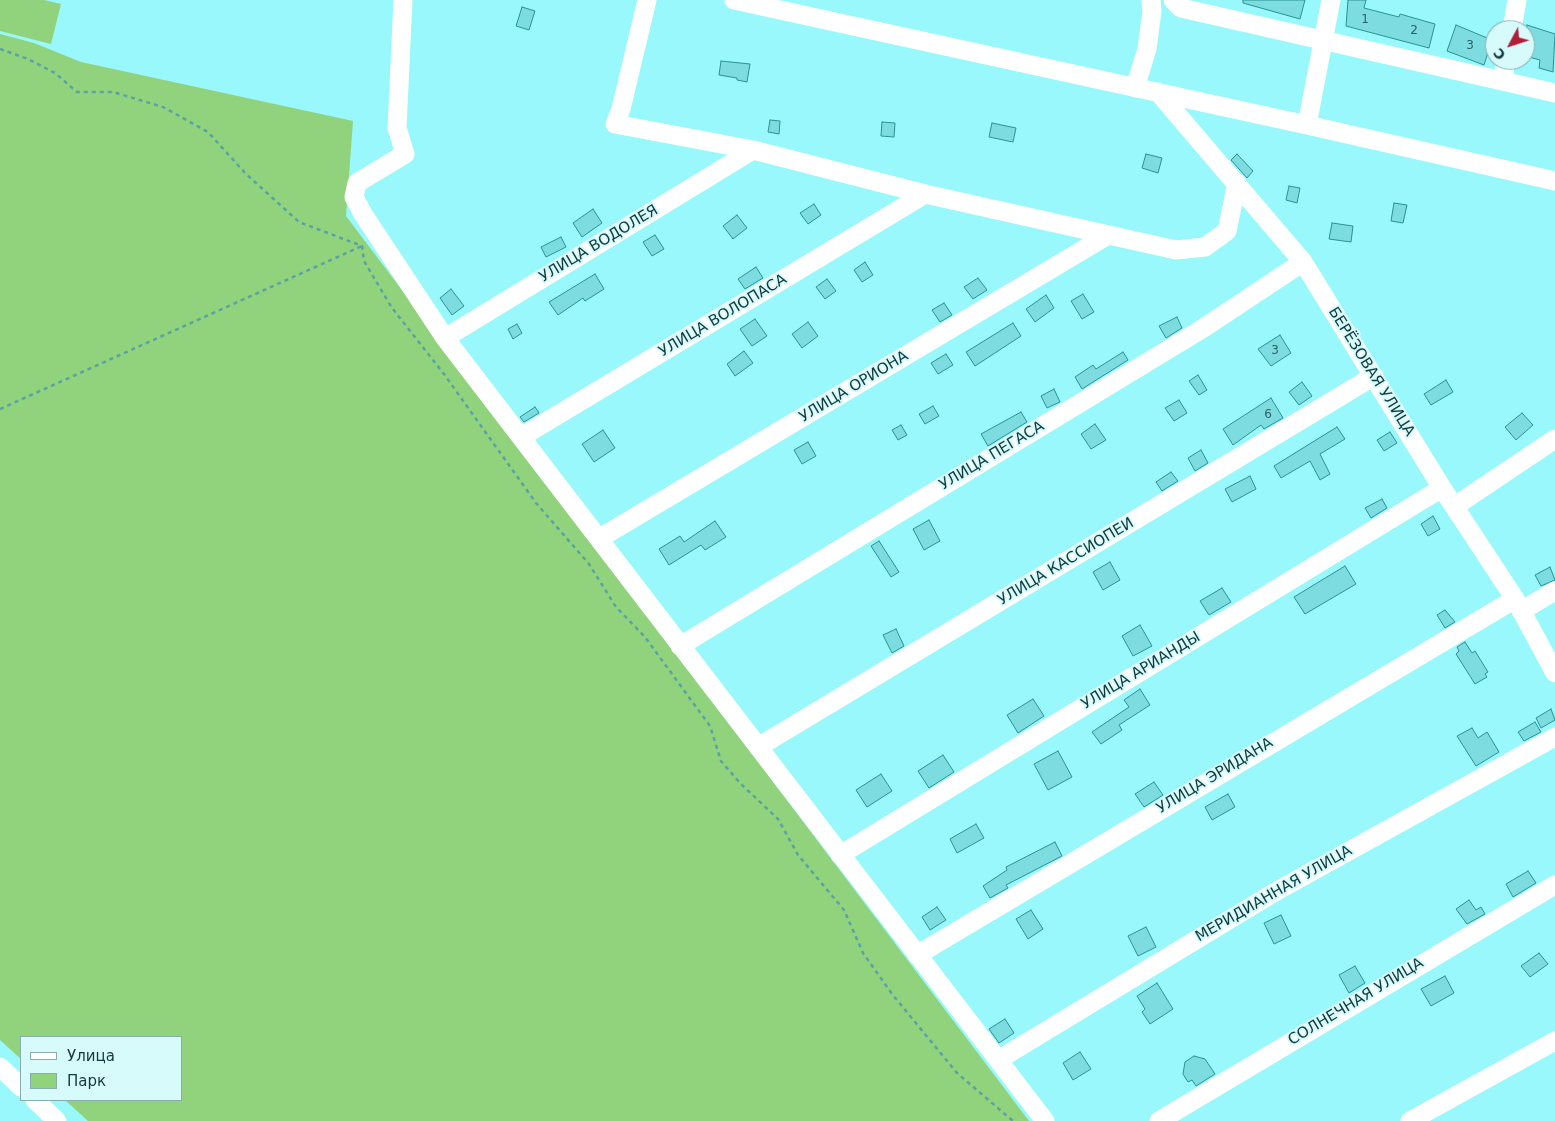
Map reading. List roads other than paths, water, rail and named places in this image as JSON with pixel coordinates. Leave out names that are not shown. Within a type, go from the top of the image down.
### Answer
[{"type":"street","points":[[403,0],[397,128],[405,154],[357,183],[354,197],[445,338],[1046,1121]]},
{"type":"street","points":[[646,0],[621,109],[615,124],[753,150],[926,194],[1176,250],[1205,248],[1227,231],[1236,183]]},
{"type":"street","points":[[734,0],[1555,181]]},
{"type":"street","points":[[1135,88],[1147,49],[1152,11],[1151,0]]},
{"type":"street","points":[[1174,0],[1181,8],[1323,42],[1503,80],[1555,93]]},
{"type":"street","points":[[1307,125],[1331,0]]},
{"type":"street","points":[[1514,20],[1518,0]]},
{"type":"street","points":[[1503,80],[1504,70]]},
{"type":"street","name":"БЕРЁЗОВАЯ УЛИЦА","points":[[1158,92],[1303,262],[1442,488],[1518,605],[1555,673]]},
{"type":"street","name":"УЛИЦА ВОДОЛЕЯ","points":[[445,338],[753,150]]},
{"type":"street","name":"УЛИЦА ВОЛОПАСА","points":[[521,438],[926,194]]},
{"type":"street","name":"УЛИЦА ОРИОНА","points":[[600,538],[1108,235]]},
{"type":"street","name":"УЛИЦА ПЕГАСА","points":[[680,646],[1202,329],[1303,262]]},
{"type":"street","name":"УЛИЦА КАССИОПЕИ","points":[[758,747],[1374,376]]},
{"type":"street","points":[[1455,506],[1555,439]]},
{"type":"street","name":"УЛИЦА АРИАНДЫ","points":[[840,855],[1442,488]]},
{"type":"street","name":"УЛИЦА ЭРИДАНА","points":[[917,954],[1518,605],[1555,591]]},
{"type":"street","name":"МЕРИДИАННАЯ УЛИЦА","points":[[998,1060],[1275,892],[1555,737]]},
{"type":"street","name":"СОЛНЕЧНАЯ УЛИЦА","points":[[1159,1121],[1555,886]]},
{"type":"street","points":[[1410,1121],[1555,1041]]},
{"type":"street","points":[[0,1067],[20,1086]]},
{"type":"street","points":[[36,1101],[58,1121]]}]
